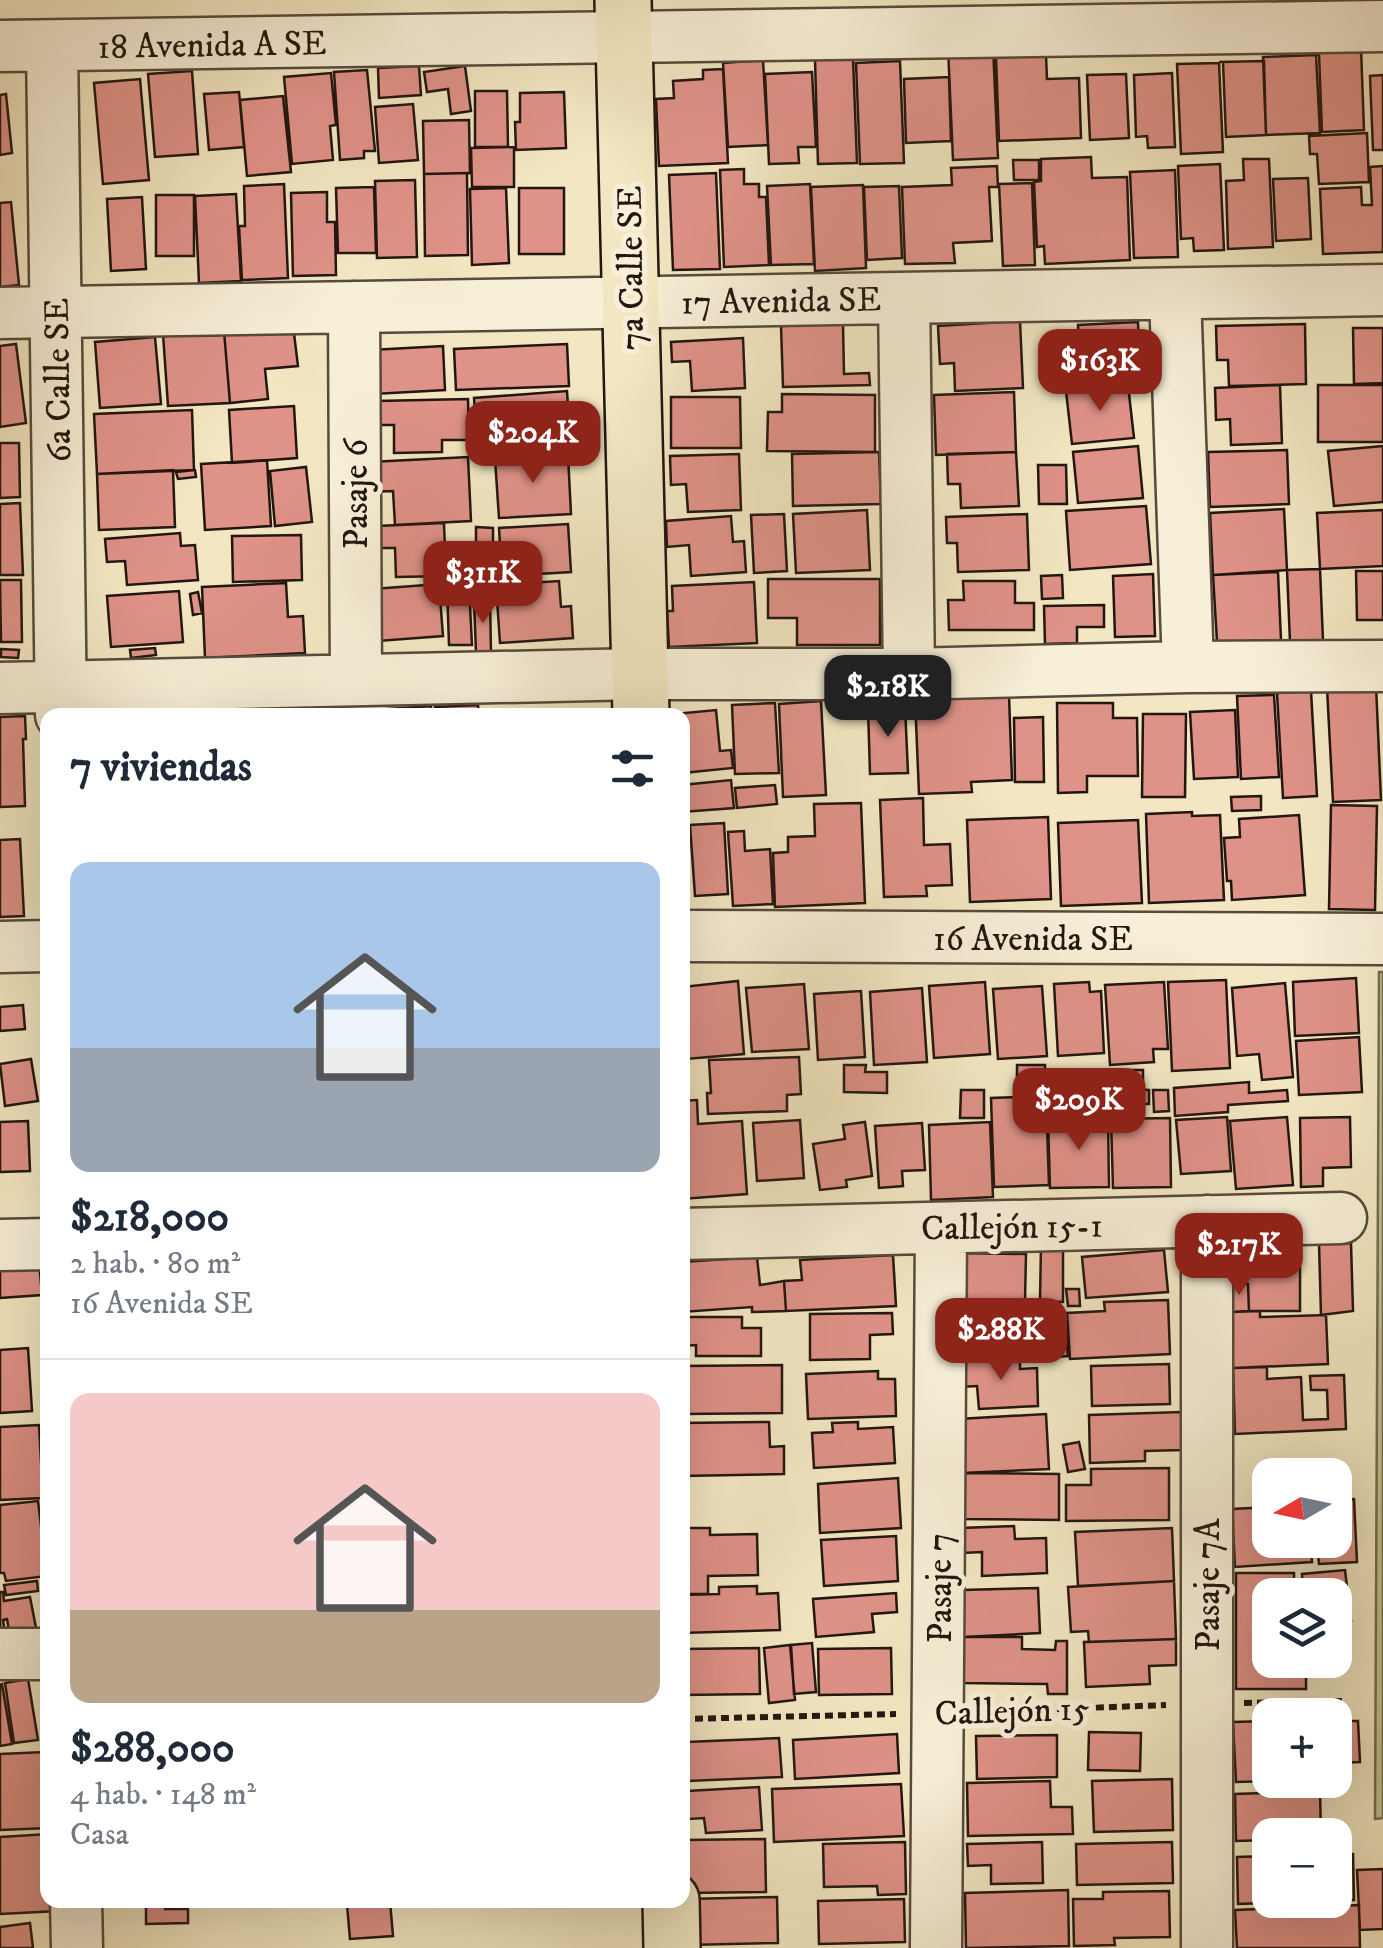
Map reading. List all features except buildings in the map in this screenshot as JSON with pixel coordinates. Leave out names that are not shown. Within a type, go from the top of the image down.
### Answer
[{"type":"main road","name":"7a Calle SE","points":[[623,19],[641,694]]},
{"type":"main road","points":[[671,1908],[672,1948]]},
{"type":"street","name":"18 Avenida A SE","points":[[0,46],[623,19],[1383,26]]},
{"type":"street","name":"6a Calle SE","points":[[52,46],[61,701]]},
{"type":"street","name":"17 Avenida SE","points":[[0,313],[1383,290]]},
{"type":"street","points":[[1175,294],[1188,667]]},
{"type":"street","points":[[904,298],[908,674]]},
{"type":"street","name":"Pasaje 6","points":[[354,307],[356,680]]},
{"type":"street","points":[[0,688],[61,701],[356,680],[641,694],[908,674],[1383,666]]},
{"type":"street","name":"16 Avenida SE","points":[[690,936],[1383,940]]},
{"type":"street","points":[[0,947],[40,946]]},
{"type":"street","name":"Callejón 15-1","points":[[690,1234],[1341,1218]]},
{"type":"street","name":"Pasaje 7A","points":[[1207,1221],[1207,1948]]},
{"type":"street","name":"Pasaje 7","points":[[936,1948],[942,1228]]},
{"type":"street","points":[[0,1246],[40,1244]]},
{"type":"street","points":[[0,1654],[40,1654]]},
{"type":"street","points":[[76,1908],[77,1948]]},
{"type":"path","name":"Callejón 15","points":[[690,1718],[1252,1703]]},
{"type":"green space","points":[[1379,972],[1383,972],[1383,1818],[1375,1819]]}]
